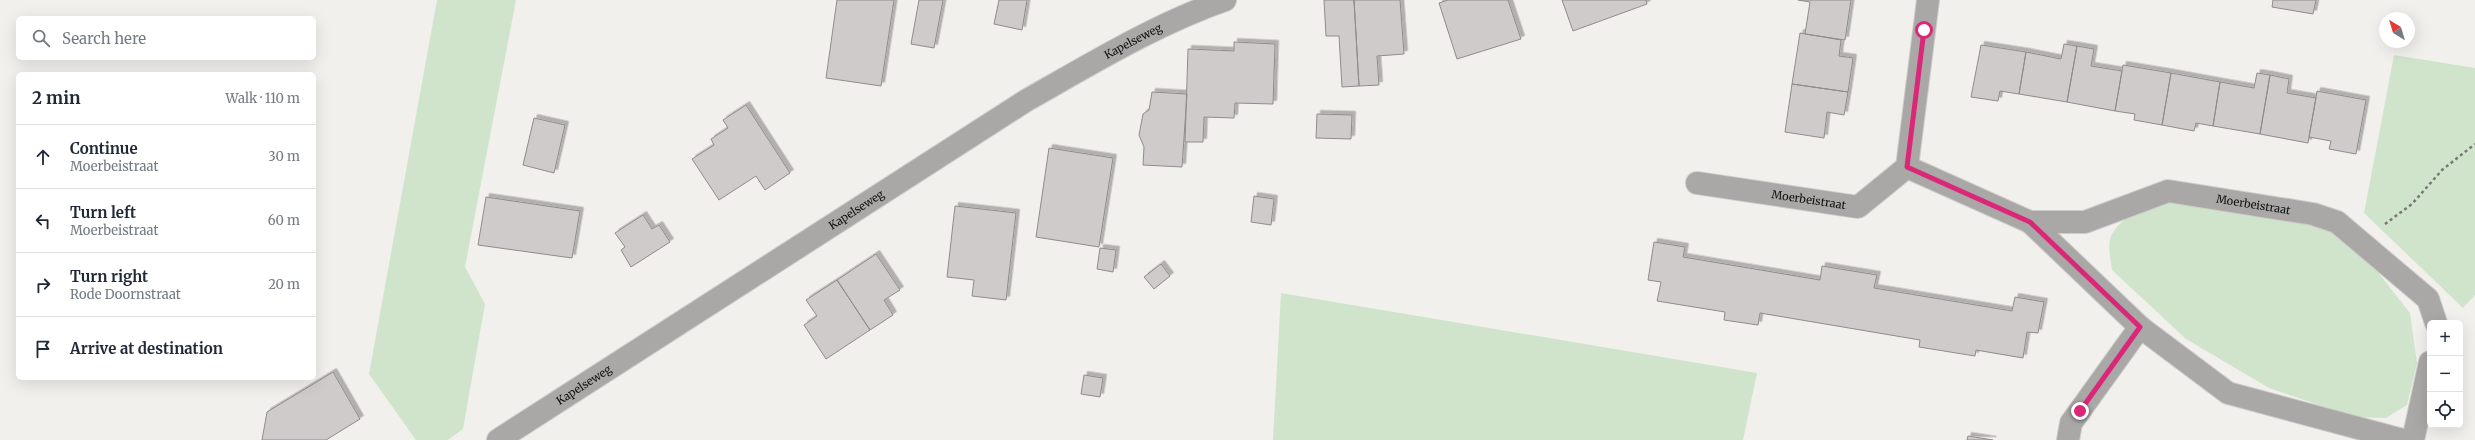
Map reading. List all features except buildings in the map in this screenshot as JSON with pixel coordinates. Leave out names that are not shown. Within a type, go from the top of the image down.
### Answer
[{"type":"street","name":"Kapelseweg","points":[[498,440],[1027,100],[1101,58],[1193,11],[1225,0]]},
{"type":"street","points":[[1907,167],[1928,0]]},
{"type":"street","name":"Moerbeistraat","points":[[1697,183],[1858,207],[1907,167],[2030,222],[2140,327],[2228,393],[2403,440]]},
{"type":"street","name":"Moerbeistraat","points":[[2030,222],[2085,222],[2168,191],[2313,214],[2337,222],[2428,299],[2435,320]]},
{"type":"street","points":[[2068,440],[2071,423],[2140,327]]},
{"type":"street","points":[[2413,440],[2427,376]]},
{"type":"path","points":[[2361,242],[2412,204],[2442,170],[2475,144]]},
{"type":"green space","points":[[437,0],[516,0],[465,267],[485,304],[463,429],[448,440],[416,440],[369,374]]},
{"type":"green space","points":[[2394,55],[2475,68],[2475,295],[2463,308],[2364,213]]},
{"type":"green space","points":[[2167,202],[2238,209],[2329,229],[2366,257],[2410,313],[2417,363],[2407,405],[2386,418],[2354,417],[2269,388],[2186,339],[2112,270],[2110,259],[2110,239],[2119,224],[2142,210]]},
{"type":"green space","points":[[1281,293],[1757,373],[1743,440],[1273,440]]},
{"type":"route","points":[[1924,30],[1907,167],[2030,222],[2140,327],[2080,411]]}]
